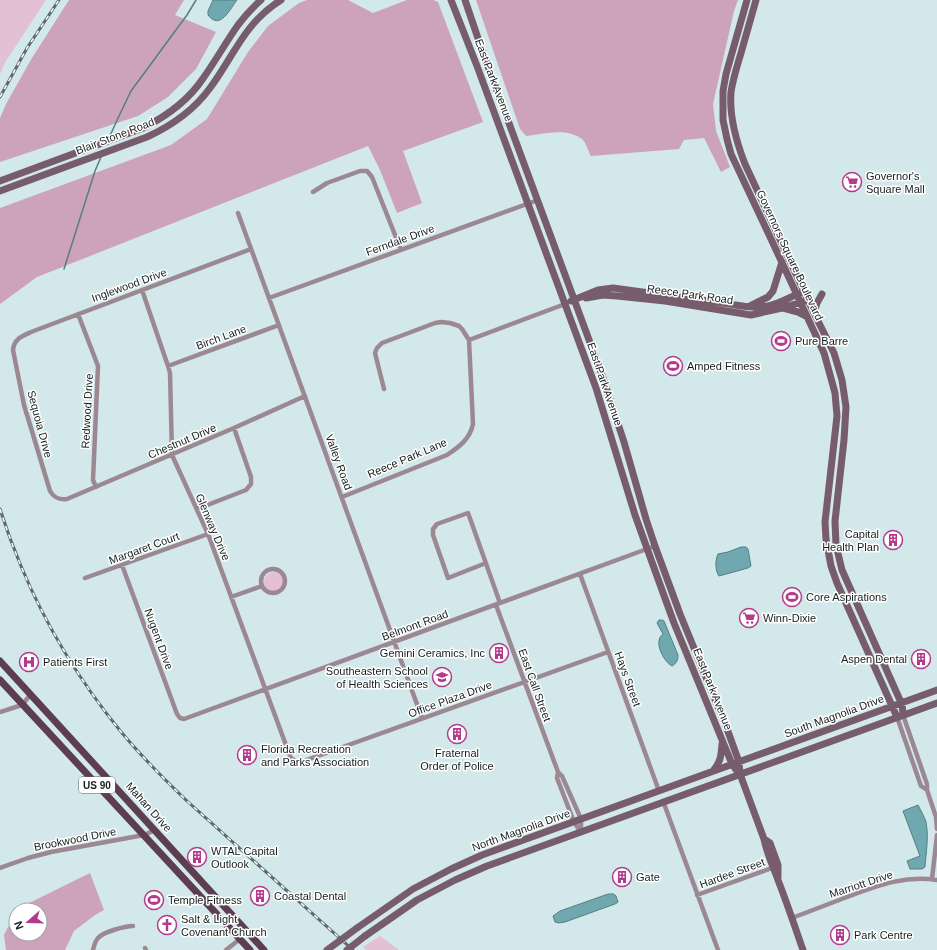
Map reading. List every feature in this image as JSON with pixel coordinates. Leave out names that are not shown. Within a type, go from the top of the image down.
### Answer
[{"type":"main road","name":"Blair Stone Road","points":[[0,181],[143,128],[171,111],[184,100],[204,78],[237,26],[248,12],[261,0]]},
{"type":"main road","name":"Blair Stone Road","points":[[0,191],[163,130],[191,108],[209,89],[248,29],[260,16],[280,0]]},
{"type":"main road","name":"East Park Avenue","points":[[451,0],[477,66],[596,388],[635,515],[674,623],[723,742],[740,774],[764,839],[772,868],[778,879],[803,950]]},
{"type":"main road","name":"East Park Avenue","points":[[465,0],[609,396],[655,546],[680,614],[726,726],[735,763]]},
{"type":"main road","name":"Governors Square Boulevard","points":[[747,0],[726,74],[723,91],[723,120],[727,139],[731,154],[824,353],[828,366],[835,393],[837,416],[825,522],[826,540],[831,566],[892,707],[900,716]]},
{"type":"main road","name":"Governors Square Boulevard","points":[[756,0],[735,73],[731,109],[733,127],[745,164],[834,353],[842,380],[846,407],[835,521],[836,545],[842,570],[902,703],[900,716]]},
{"type":"main road","points":[[737,167],[745,164]]},
{"type":"main road","points":[[748,307],[762,301],[773,291],[782,262]]},
{"type":"main road","name":"Reece Park Road","points":[[565,304],[598,290],[614,288],[748,307],[769,306],[797,294]]},
{"type":"main road","points":[[797,294],[804,291]]},
{"type":"main road","points":[[814,313],[822,294]]},
{"type":"main road","name":"Reece Park Road","points":[[574,300],[611,295],[665,301],[751,315],[800,302]]},
{"type":"main road","points":[[800,302],[808,300]]},
{"type":"main road","points":[[782,308],[798,312],[806,316]]},
{"type":"main road","points":[[828,366],[837,363]]},
{"type":"main road","points":[[832,459],[842,456]]},
{"type":"main road","points":[[832,459],[841,465]]},
{"type":"main road","points":[[826,540],[835,539]]},
{"type":"main road","points":[[851,614],[860,610]]},
{"type":"main road","name":"Mahan Drive","points":[[0,661],[264,950]]},
{"type":"main road","name":"Mahan Drive","points":[[0,680],[250,950]]},
{"type":"main road","name":"South Magnolia Drive","points":[[735,763],[937,690]]},
{"type":"main road","name":"South Magnolia Drive","points":[[740,774],[937,702]]},
{"type":"main road","points":[[713,771],[721,759],[723,742]]},
{"type":"main road","points":[[82,769],[92,762]]},
{"type":"main road","name":"North Magnolia Drive","points":[[327,950],[413,889],[448,870],[482,855],[735,763]]},
{"type":"main road","name":"North Magnolia Drive","points":[[347,950],[417,900],[486,866],[740,774]]},
{"type":"main road","name":"East Park Avenue","points":[[764,839],[770,843],[778,865],[778,879]]},
{"type":"main road","points":[[482,855],[486,866]]},
{"type":"main road","points":[[189,884],[198,877]]},
{"type":"main road","points":[[406,894],[411,904]]},
{"type":"street","points":[[313,192],[327,182],[360,171],[367,171],[372,177],[401,250]]},
{"type":"street","name":"Ferndale Drive","points":[[269,298],[538,200]]},
{"type":"street","name":"Valley Road","points":[[238,213],[422,718]]},
{"type":"street","name":"Inglewood Drive","points":[[15,342],[31,332],[251,250]]},
{"type":"street","name":"Glenway Drive","points":[[142,290],[170,373],[172,454],[208,534],[290,756],[298,763]]},
{"type":"street","points":[[384,389],[376,353],[377,348],[382,343],[441,322],[458,326],[462,329],[469,340],[565,304]]},
{"type":"street","name":"Redwood Drive","points":[[78,314],[98,366],[93,480],[96,487]]},
{"type":"street","name":"Birch Lane","points":[[168,366],[279,325]]},
{"type":"street","name":"Reece Park Lane","points":[[342,497],[447,455],[463,443],[470,433],[473,424],[469,340]]},
{"type":"street","name":"Sequoia Drive","points":[[15,342],[13,350],[24,405],[50,491],[52,496],[65,500]]},
{"type":"street","name":"Chestnut Drive","points":[[65,500],[305,396]]},
{"type":"street","points":[[197,509],[246,490],[251,484],[251,477],[234,428]]},
{"type":"street","name":"East Call Street","points":[[486,563],[448,578],[433,535],[433,529],[437,524],[468,513],[486,563],[524,682],[558,772],[562,776],[581,832]]},
{"type":"street","name":"Margaret Court","points":[[85,578],[208,534]]},
{"type":"street","name":"Belmont Road","points":[[180,718],[184,719],[655,546]]},
{"type":"street","name":"Nugent Drive","points":[[122,565],[174,707],[180,718]]},
{"type":"street","points":[[269,569],[278,569],[282,572],[286,579],[285,586],[278,592],[269,592],[262,586],[261,579],[265,572],[269,569]]},
{"type":"street","name":"Hays Street","points":[[580,574],[659,791]]},
{"type":"street","points":[[231,597],[262,586]]},
{"type":"street","name":"Office Plaza Drive","points":[[298,763],[608,652]]},
{"type":"street","points":[[0,712],[22,705],[31,694]]},
{"type":"street","name":"Governors Square Boulevard","points":[[900,716],[921,786],[927,790],[936,816],[937,829]]},
{"type":"street","name":"East Call Street","points":[[558,772],[557,778],[577,821]]},
{"type":"street","points":[[663,801],[718,950]]},
{"type":"street","name":"Brookwood Drive","points":[[0,868],[51,852],[144,836],[154,830]]},
{"type":"street","points":[[935,880],[937,835]]},
{"type":"street","name":"Hardee Street","points":[[698,895],[772,868]]},
{"type":"street","name":"Marriott Drive","points":[[792,918],[875,887],[893,882],[906,879],[923,878],[935,880]]},
{"type":"street","points":[[93,950],[96,941],[102,935],[132,926]]},
{"type":"street","points":[[226,950],[240,939]]},
{"type":"shaded area","points":[[0,0],[46,0],[6,61],[0,74]]},
{"type":"shaded area","points":[[69,0],[184,0],[175,15],[216,32],[196,69],[168,97],[138,116],[0,162],[0,118],[6,104],[32,58]]},
{"type":"shaded area","points":[[307,0],[348,0],[373,13],[407,0],[433,0],[438,2],[483,122],[403,151],[422,203],[397,213],[380,170],[368,146],[37,277],[0,304],[0,208],[171,145],[207,119],[248,52],[268,26],[299,3]]},
{"type":"shaded area","points":[[476,0],[738,0],[734,11],[713,104],[716,131],[730,167],[721,172],[704,138],[684,140],[679,149],[591,156],[586,144],[576,135],[555,132],[526,136],[520,129]]},
{"type":"shaded area","points":[[274,572],[281,575],[284,582],[281,589],[274,592],[267,589],[264,582],[267,575]]},
{"type":"shaded area","points":[[90,873],[104,910],[74,931],[65,950],[6,950],[4,935],[8,927],[8,942],[48,942],[48,902],[31,902]]},
{"type":"shaded area","points":[[380,936],[399,950],[366,950],[363,947]]},
{"type":"water","points":[[213,0],[237,0],[228,13],[221,20],[217,21],[208,15],[208,11]]},
{"type":"water","points":[[741,547],[746,547],[748,549],[751,566],[719,576],[716,565],[718,554]]},
{"type":"water","points":[[659,620],[664,621],[678,655],[677,661],[672,666],[665,660],[660,651],[659,641],[663,634],[657,623]]},
{"type":"water","points":[[918,805],[926,822],[927,828],[925,867],[922,869],[910,869],[907,861],[920,856],[903,811]]},
{"type":"water","points":[[608,894],[614,894],[618,902],[565,922],[555,922],[553,916],[560,911]]},
{"type":"waterway","points":[[109,138],[131,91],[187,15],[196,0]]},
{"type":"waterway","points":[[64,269],[95,171],[101,157]]},
{"type":"railway","points":[[0,97],[27,48],[59,0]]},
{"type":"railway","points":[[0,509],[21,566],[53,632],[92,694],[122,733],[187,801],[353,950]]},
{"type":"place","name":"Governor's Square Mall","points":[[852,182]]},
{"type":"place","name":"Pure Barre","points":[[781,341]]},
{"type":"place","name":"Amped Fitness","points":[[673,366]]},
{"type":"place","name":"Capital Health Plan","points":[[893,540]]},
{"type":"place","name":"Core Aspirations","points":[[792,597]]},
{"type":"place","name":"Winn-Dixie","points":[[749,618]]},
{"type":"place","name":"Gemini Ceramics, Inc","points":[[499,653]]},
{"type":"place","name":"Aspen Dental","points":[[921,659]]},
{"type":"place","name":"Patients First","points":[[29,662]]},
{"type":"place","name":"Southeastern School of Health Sciences","points":[[442,677]]},
{"type":"place","name":"Fraternal Order of Police","points":[[457,734]]},
{"type":"place","name":"Florida Recreation and Parks Association","points":[[247,755]]},
{"type":"place","name":"WTAL Capital Outlook","points":[[197,857]]},
{"type":"place","name":"Gate","points":[[622,877]]},
{"type":"place","name":"Coastal Dental","points":[[260,896]]},
{"type":"place","name":"Temple Fitness","points":[[154,900]]},
{"type":"place","name":"Salt & Light Covenant Church","points":[[167,925]]},
{"type":"place","name":"Park Centre","points":[[840,935]]}]
